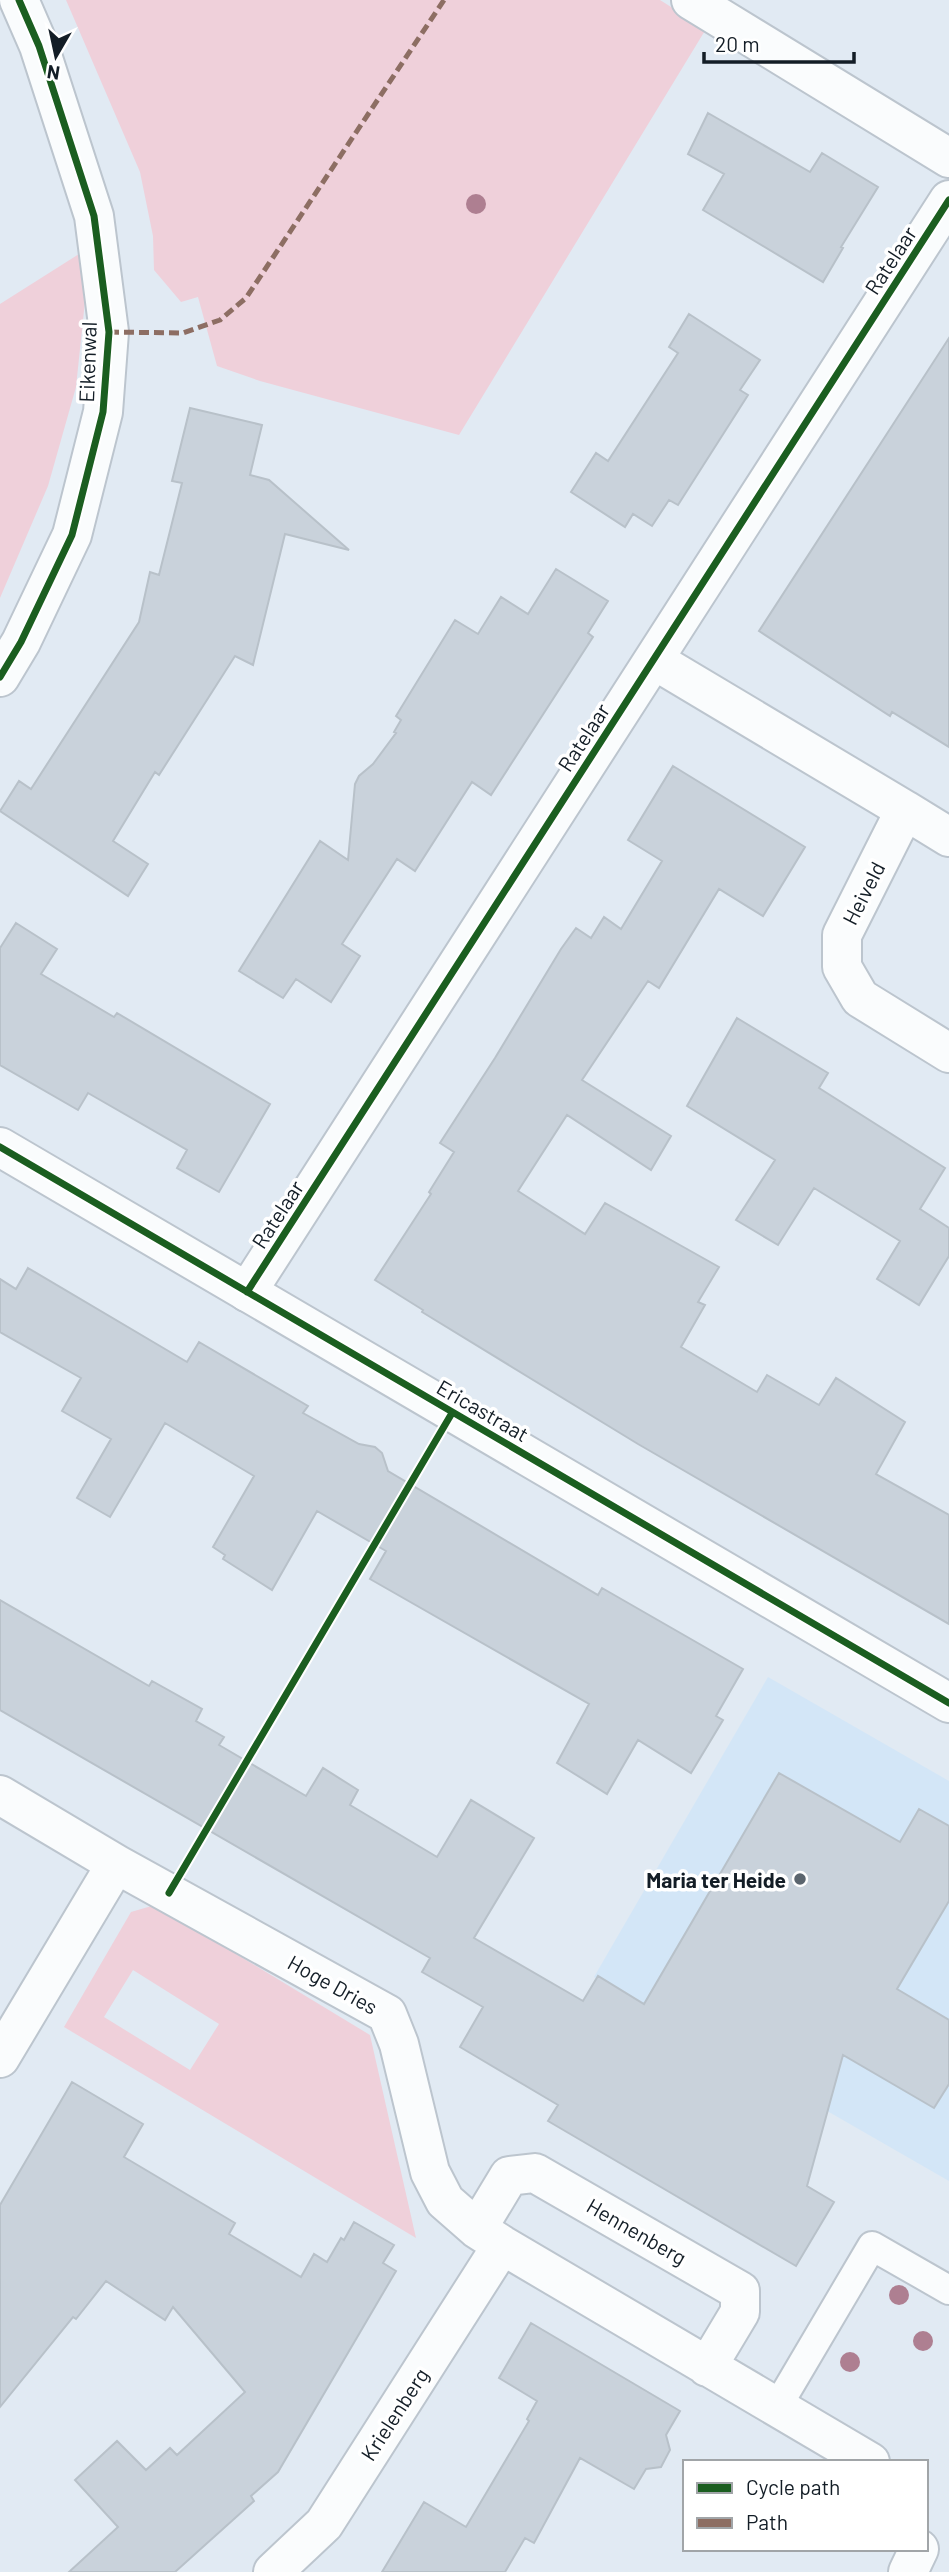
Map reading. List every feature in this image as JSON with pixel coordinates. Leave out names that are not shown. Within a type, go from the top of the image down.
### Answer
[{"type":"street","name":"Eikenwal","points":[[0,677],[21,642],[72,536],[103,412],[109,332],[94,216],[39,46],[19,0]]},
{"type":"street","points":[[691,0],[949,158]]},
{"type":"street","name":"Ratelaar","points":[[247,1292],[949,200]]},
{"type":"street","points":[[654,660],[949,837]]},
{"type":"street","name":"Heiveld","points":[[905,810],[842,935],[842,967],[860,998],[949,1053]]},
{"type":"street","name":"Ericastraat","points":[[0,1147],[949,1703]]},
{"type":"street","name":"Hoge Dries","points":[[0,1796],[116,1864],[387,2014],[399,2044],[430,2172],[445,2202],[489,2237]]},
{"type":"street","points":[[0,2058],[116,1864]]},
{"type":"street","name":"Hennenberg","points":[[489,2237],[509,2176],[535,2173],[740,2291],[740,2312],[707,2367]]},
{"type":"street","points":[[489,2237],[867,2460]]},
{"type":"street","name":"Krielenberg","points":[[273,2572],[324,2524],[489,2237]]},
{"type":"street","points":[[908,2572],[918,2551]]},
{"type":"lane","points":[[777,2407],[873,2246],[949,2290]]},
{"type":"shaded area","points":[[66,0],[660,0],[706,29],[459,435],[260,381],[217,366],[198,297],[181,302],[154,270],[153,236],[140,172]]},
{"type":"shaded area","points":[[79,254],[85,301],[76,387],[48,486],[0,598],[0,304]]},
{"type":"shaded area","name":"Maria ter Heide","points":[[768,1677],[949,1781],[949,2181],[594,1977]]},
{"type":"shaded area","points":[[155,1905],[370,2035],[416,2238],[64,2027],[131,1912]],"holes":[[[133,1970],[219,2024],[190,2070],[104,2017]]]},
{"type":"building","points":[[708,113],[810,172],[822,153],[878,187],[823,282],[703,210],[724,174],[688,154]]},
{"type":"building","points":[[689,314],[760,360],[740,390],[748,395],[678,505],[669,500],[652,526],[633,514],[625,527],[571,492],[596,453],[608,461],[678,353],[669,347]]},
{"type":"building","points":[[949,338],[949,747],[892,712],[890,716],[759,631]]},
{"type":"building","points":[[190,408],[262,425],[250,475],[269,480],[349,550],[285,534],[253,665],[235,656],[159,775],[155,772],[113,841],[148,864],[128,896],[0,811],[19,781],[31,789],[139,622],[150,572],[159,575],[182,483],[172,481]]},
{"type":"building","points":[[556,569],[608,601],[588,633],[593,637],[491,795],[472,782],[415,871],[397,859],[342,944],[360,956],[331,1002],[296,979],[283,998],[239,971],[320,841],[348,860],[355,784],[396,733],[394,732],[401,720],[396,716],[455,620],[478,634],[501,597],[528,614]]},
{"type":"building","points":[[673,766],[805,847],[763,916],[719,889],[659,988],[648,981],[582,1080],[671,1136],[651,1170],[567,1115],[518,1191],[585,1234],[605,1203],[719,1267],[698,1302],[705,1305],[681,1347],[757,1392],[767,1375],[819,1405],[836,1378],[905,1422],[876,1474],[949,1515],[949,1624],[638,1444],[422,1312],[423,1310],[375,1280],[431,1194],[429,1192],[454,1152],[440,1143],[561,949],[576,928],[591,938],[604,917],[621,929],[662,861],[628,840]]},
{"type":"building","points":[[16,923],[57,949],[41,974],[114,1017],[117,1013],[270,1104],[219,1192],[177,1168],[187,1150],[88,1093],[78,1110],[0,1065],[0,948]]},
{"type":"building","points":[[737,1018],[828,1073],[819,1088],[945,1168],[920,1209],[949,1228],[949,1256],[919,1305],[877,1279],[900,1241],[814,1188],[778,1245],[736,1220],[775,1160],[687,1106]]},
{"type":"building","points":[[28,1268],[187,1362],[199,1342],[308,1406],[303,1413],[359,1444],[375,1447],[382,1453],[388,1471],[598,1595],[602,1588],[743,1669],[716,1716],[723,1720],[691,1773],[638,1740],[607,1794],[557,1763],[589,1704],[370,1579],[386,1551],[317,1511],[272,1590],[223,1559],[225,1555],[213,1547],[254,1476],[165,1423],[110,1517],[77,1498],[111,1439],[62,1411],[81,1378],[0,1332],[0,1279],[16,1289]]},
{"type":"building","points":[[0,1600],[149,1686],[152,1681],[202,1709],[196,1721],[224,1737],[219,1745],[306,1796],[323,1768],[358,1790],[350,1805],[437,1857],[471,1800],[534,1838],[474,1938],[583,2001],[598,1976],[644,2004],[779,1773],[900,1842],[919,1809],[949,1826],[949,1901],[897,1989],[949,2020],[949,2084],[934,2108],[843,2055],[807,2186],[834,2202],[796,2266],[548,2121],[558,2105],[460,2047],[483,2007],[422,1972],[430,1958],[0,1710]]},
{"type":"building","points":[[72,2082],[143,2124],[124,2157],[235,2223],[229,2234],[301,2277],[314,2254],[327,2262],[354,2222],[394,2245],[383,2263],[396,2271],[278,2472],[251,2496],[254,2501],[175,2572],[69,2572],[118,2527],[75,2480],[117,2441],[146,2470],[170,2448],[177,2455],[245,2392],[173,2307],[165,2320],[106,2281],[0,2407],[0,2205]]},
{"type":"building","points":[[531,2323],[680,2411],[666,2435],[670,2450],[661,2467],[646,2469],[634,2489],[580,2458],[534,2543],[525,2538],[505,2572],[382,2572],[424,2502],[466,2527],[529,2421],[527,2419],[537,2401],[499,2378]]},
{"type":"marked path","points":[[109,332],[183,333],[220,320],[246,298],[444,0]]},
{"type":"cycle path","points":[[0,677],[21,642],[72,535],[103,412],[109,332],[94,216],[39,46],[19,0]]},
{"type":"cycle path","points":[[247,1292],[949,200]]},
{"type":"cycle path","points":[[0,1147],[949,1703]]},
{"type":"cycle path","points":[[169,1893],[452,1413]]},
{"type":"place","name":"Maria ter Heide","points":[[800,1879]]}]
